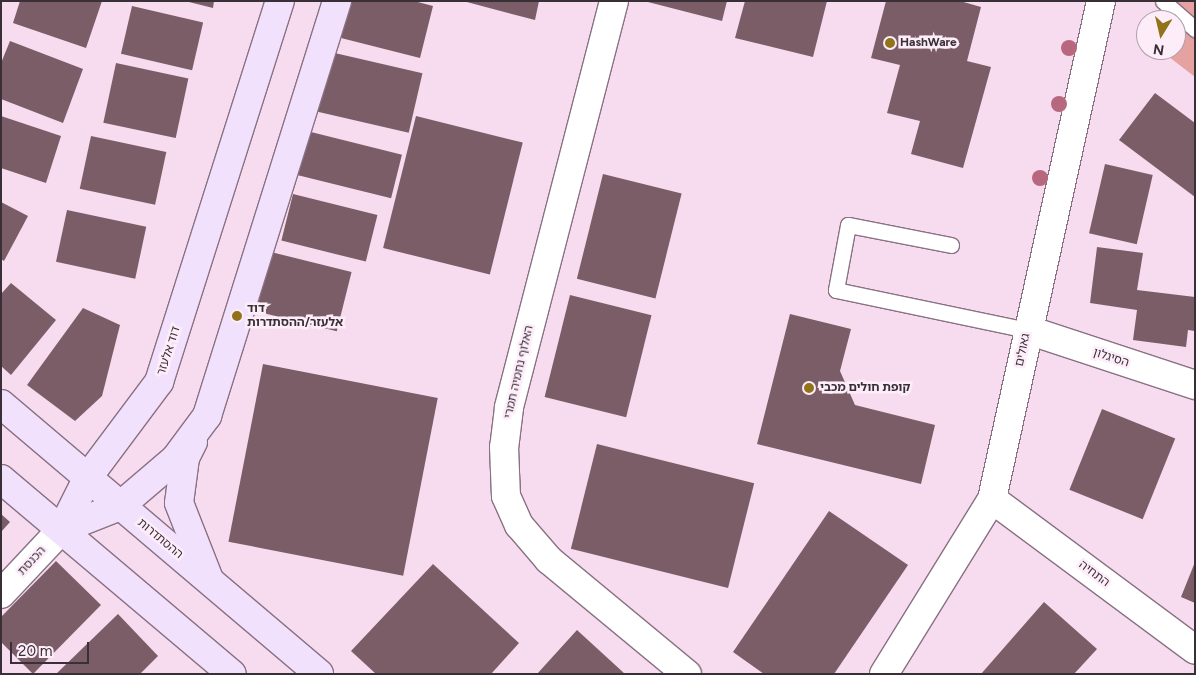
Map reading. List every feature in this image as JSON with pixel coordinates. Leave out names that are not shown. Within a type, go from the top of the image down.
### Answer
[{"type":"street","name":"דוד אלעזר","points":[[62,529],[88,477],[159,382],[280,1]]},
{"type":"street","points":[[209,580],[179,503],[184,458],[206,416],[337,1]]},
{"type":"street","name":"האלוף נחמיה תמרי","points":[[614,1],[509,408],[504,447],[506,496],[519,525],[550,560],[687,674]]},
{"type":"street","name":"גאולים","points":[[884,674],[992,499],[1101,1]]},
{"type":"street","name":"הסיגלון","points":[[1028,330],[1195,385]]},
{"type":"street","name":"ההסתדרות","points":[[1,404],[319,674]]},
{"type":"street","points":[[62,529],[120,506],[175,459],[206,416]]},
{"type":"street","points":[[1,479],[232,674]]},
{"type":"street","name":"התחיה","points":[[992,499],[1195,650]]},
{"type":"street","name":"הכנסת","points":[[1,594],[62,529]]},
{"type":"lane","points":[[1162,1],[1195,29]]},
{"type":"lane","points":[[951,245],[848,225],[836,290],[1028,330]]},
{"type":"shaded area","points":[[1163,1],[1195,1],[1195,77],[1173,60],[1186,60],[1186,10],[1161,10]]},
{"type":"building","points":[[20,1],[102,1],[86,48],[13,23]]},
{"type":"building","points":[[185,1],[214,1],[213,8]]},
{"type":"building","points":[[350,1],[414,1],[433,6],[420,58],[341,38]]},
{"type":"building","points":[[463,1],[539,1],[535,20]]},
{"type":"building","points":[[644,1],[727,1],[722,21]]},
{"type":"building","points":[[745,1],[827,1],[813,57],[735,38]]},
{"type":"building","points":[[886,1],[960,1],[981,7],[967,61],[991,67],[963,168],[911,154],[920,121],[887,113],[900,65],[871,58]]},
{"type":"building","points":[[132,6],[203,22],[192,70],[121,54]]},
{"type":"building","points":[[10,41],[83,69],[63,123],[1,99],[1,63]]},
{"type":"building","points":[[326,51],[422,73],[409,133],[312,110]]},
{"type":"building","points":[[116,63],[188,78],[176,138],[103,123]]},
{"type":"building","points":[[1155,93],[1195,123],[1195,197],[1119,140]]},
{"type":"building","points":[[1,116],[61,136],[46,183],[1,168]]},
{"type":"building","points":[[416,116],[523,143],[490,275],[383,248]]},
{"type":"building","points":[[303,130],[402,155],[391,198],[292,174]]},
{"type":"building","points":[[91,136],[166,152],[155,205],[80,189]]},
{"type":"building","points":[[1105,164],[1153,175],[1137,244],[1089,233]]},
{"type":"building","points":[[603,174],[682,194],[655,298],[577,279]]},
{"type":"building","points":[[293,194],[377,215],[366,262],[281,241]]},
{"type":"building","points":[[1,202],[28,216],[4,261],[1,259]]},
{"type":"building","points":[[67,210],[146,227],[135,279],[56,262]]},
{"type":"building","points":[[1097,247],[1143,253],[1137,290],[1195,297],[1195,331],[1188,330],[1186,347],[1133,340],[1137,310],[1090,303]]},
{"type":"building","points":[[271,252],[352,272],[337,331],[256,311]]},
{"type":"building","points":[[11,283],[56,320],[11,375],[1,366],[1,294]]},
{"type":"building","points":[[570,295],[652,315],[626,417],[545,397]]},
{"type":"building","points":[[83,308],[120,325],[102,396],[75,421],[27,385]]},
{"type":"building","name":"קופת חולים מכבי","points":[[790,314],[851,329],[840,371],[855,405],[935,425],[921,484],[757,444]]},
{"type":"building","points":[[263,364],[438,398],[403,576],[228,542]]},
{"type":"building","points":[[1102,409],[1175,439],[1143,519],[1069,490]]},
{"type":"building","points":[[597,444],[754,483],[728,588],[571,549]]},
{"type":"building","points":[[829,511],[908,565],[834,674],[764,674],[733,652]]},
{"type":"building","points":[[1,514],[10,522],[1,532]]},
{"type":"building","points":[[56,561],[101,605],[33,674],[1,642],[1,617]]},
{"type":"building","points":[[1195,562],[1195,603],[1181,597]]},
{"type":"building","points":[[433,564],[519,643],[491,674],[376,674],[351,651]]},
{"type":"building","points":[[1044,602],[1097,649],[1074,674],[981,674]]},
{"type":"building","points":[[118,614],[158,656],[140,674],[56,674]]},
{"type":"building","points":[[577,630],[625,674],[537,674]]},
{"type":"place","name":"HashWare","points":[[890,43]]},
{"type":"place","name":"דוד אלעזר/ההסתדרות","points":[[237,316]]},
{"type":"place","name":"קופת חולים מכבי","points":[[809,388]]}]
